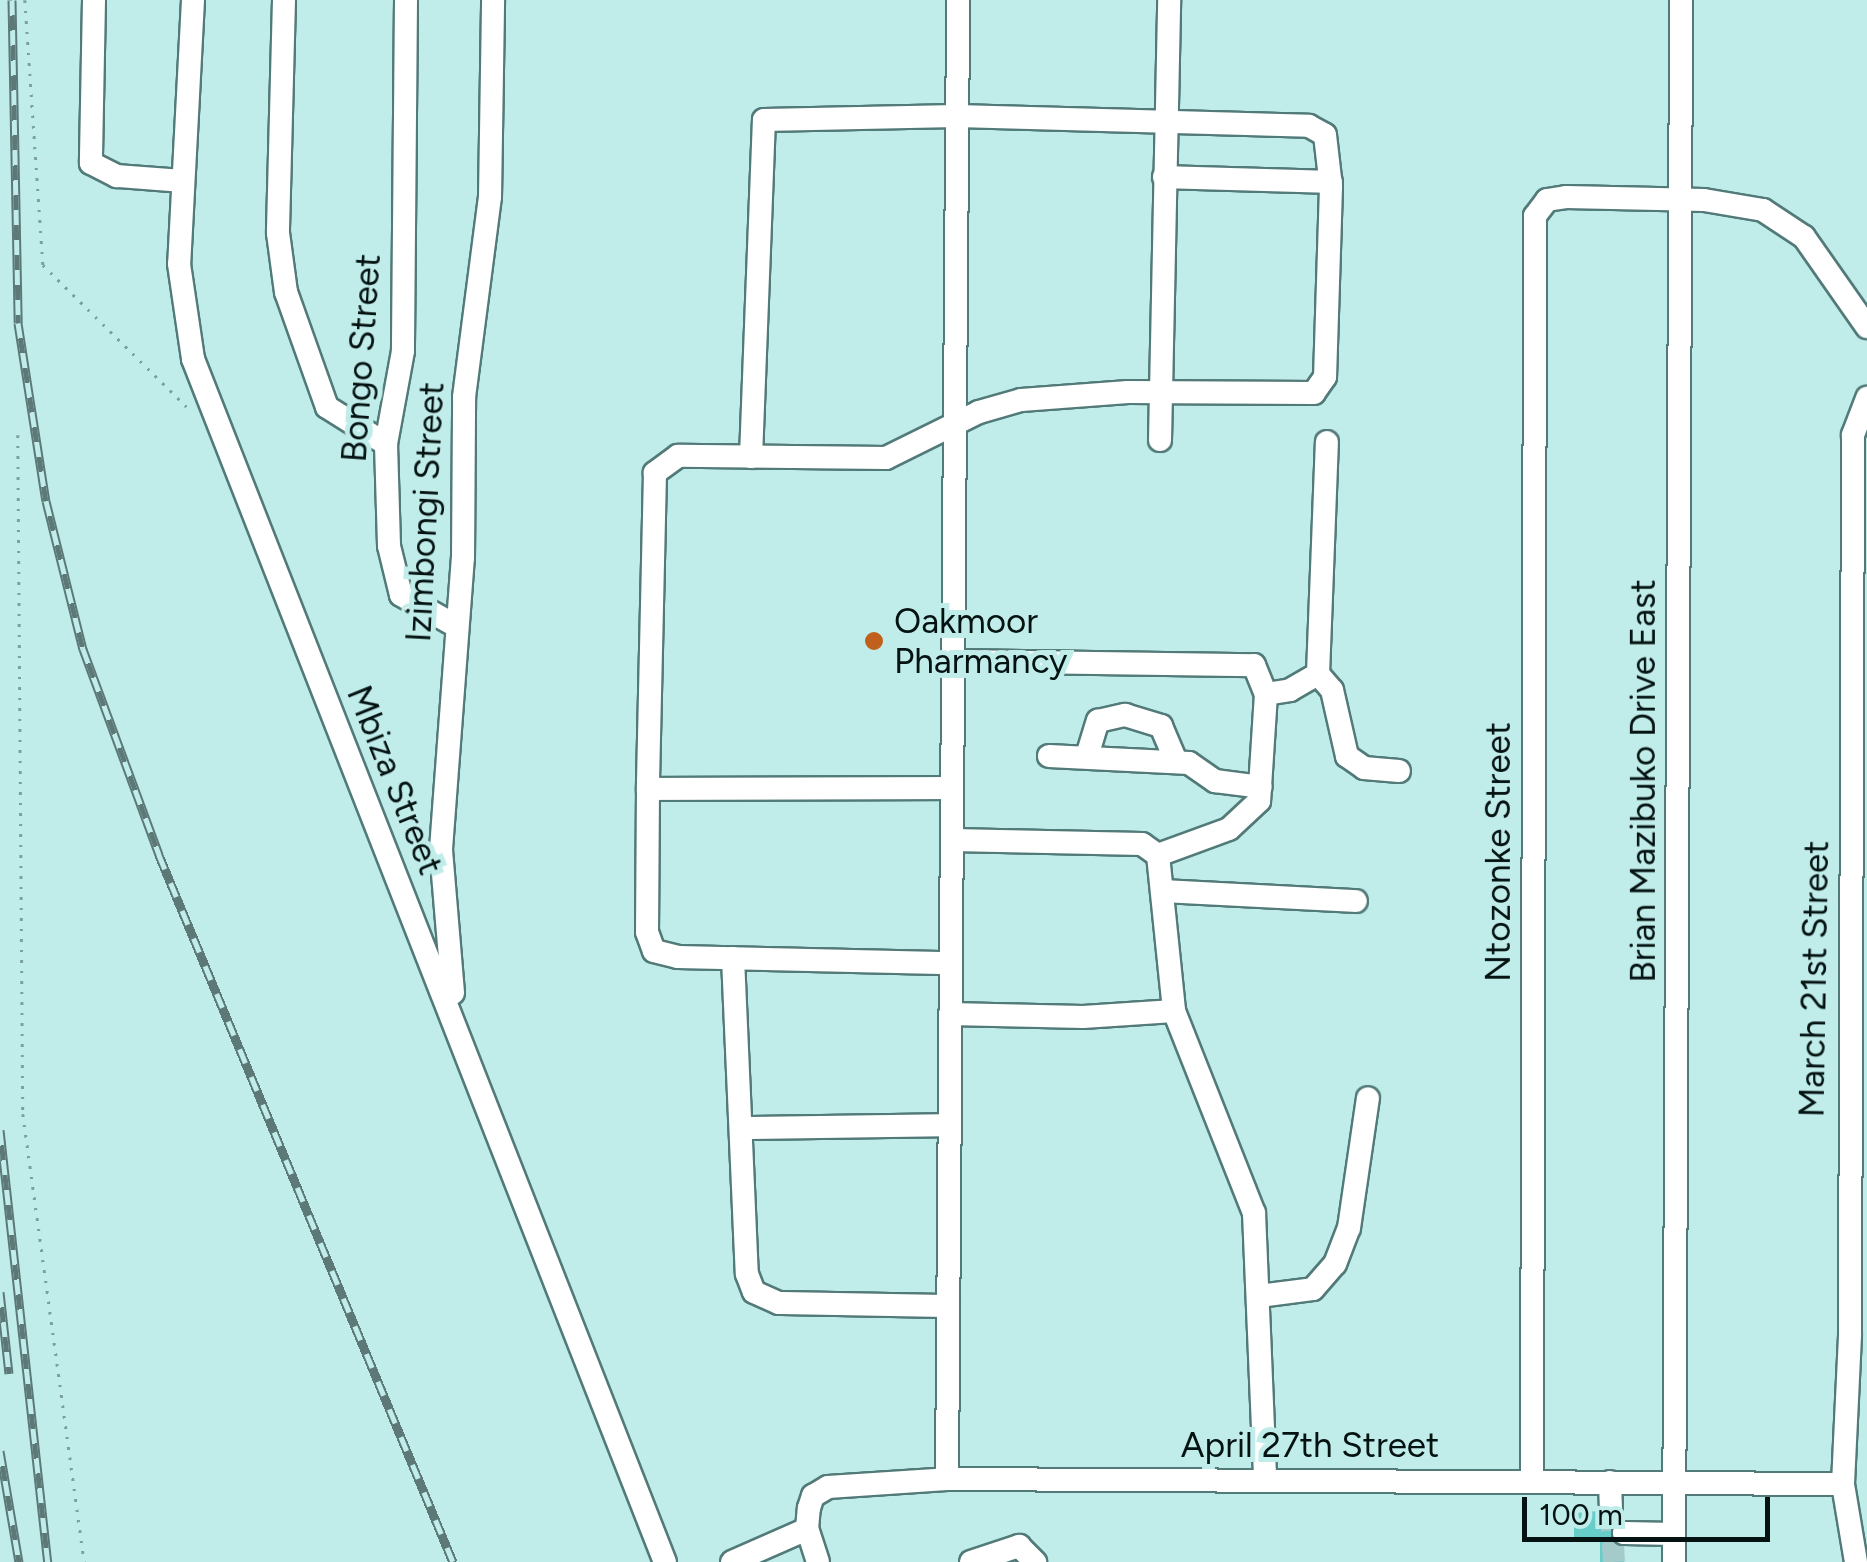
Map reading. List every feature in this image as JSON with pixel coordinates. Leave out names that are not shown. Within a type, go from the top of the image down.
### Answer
[{"type":"street","points":[[94,0],[91,163],[117,176],[182,181]]},
{"type":"street","name":"Mbiza Street","points":[[193,0],[179,285],[193,359],[666,1562]]},
{"type":"street","points":[[284,0],[278,234],[286,292],[328,407],[386,444]]},
{"type":"street","name":"Bongo Street","points":[[406,0],[403,351],[386,444],[396,589],[456,626]]},
{"type":"street","name":"Izimbongi Street","points":[[458,1027],[441,849],[456,626],[464,397],[490,197],[494,0]]},
{"type":"street","points":[[947,1479],[958,0]]},
{"type":"street","points":[[1160,440],[1169,0]]},
{"type":"street","name":"Brian Mazibuko Drive East","points":[[1674,1562],[1681,0]]},
{"type":"street","points":[[751,456],[761,123],[957,116],[1166,122],[1317,128],[1328,141],[1331,182],[1320,388],[1298,396],[1158,393],[1022,400],[955,424],[886,458],[678,456],[654,473],[648,790],[650,947],[678,957],[951,963]]},
{"type":"street","points":[[1164,177],[1331,182]]},
{"type":"street","name":"Ntozonke Street","points":[[1532,1480],[1534,224],[1542,203],[1554,198],[1681,198]]},
{"type":"street","points":[[1681,198],[1752,206],[1787,222],[1867,327]]},
{"type":"street","name":"March 21st Street","points":[[1856,1562],[1843,1484],[1858,1336],[1860,936],[1853,434],[1867,398]]},
{"type":"street","points":[[1327,442],[1318,674],[1332,690],[1347,756],[1364,768],[1399,771]]},
{"type":"street","points":[[953,660],[1239,660],[1261,672],[1266,694],[1261,787],[1247,818],[1158,854]]},
{"type":"street","points":[[1266,694],[1284,693],[1318,674]]},
{"type":"street","points":[[1086,756],[1098,720],[1125,715],[1160,726],[1176,762]]},
{"type":"street","points":[[1049,756],[1176,762],[1199,766],[1215,781],[1261,787]]},
{"type":"street","points":[[648,790],[952,788]]},
{"type":"street","points":[[952,840],[1142,844],[1158,854],[1164,891],[1164,962],[1174,1010],[1251,1196],[1259,1296],[1265,1480]]},
{"type":"street","points":[[1164,891],[1356,901]]},
{"type":"street","points":[[733,958],[744,1128],[747,1274],[754,1292],[779,1303],[948,1306]]},
{"type":"street","points":[[950,1014],[1083,1017],[1174,1010]]},
{"type":"street","points":[[1259,1296],[1313,1289],[1335,1264],[1349,1228],[1368,1098]]},
{"type":"street","points":[[744,1128],[949,1125]]},
{"type":"street","name":"April 27th Street","points":[[807,1529],[813,1496],[828,1487],[947,1479],[1843,1484]]},
{"type":"street","points":[[1610,1482],[1611,1509]]},
{"type":"street","points":[[732,1562],[807,1529],[818,1562]]},
{"type":"street","points":[[1624,1534],[1674,1534]]},
{"type":"street","points":[[971,1562],[1019,1546],[1035,1562]]},
{"type":"path","points":[[25,0],[43,264],[197,417]]},
{"type":"path","points":[[18,435],[23,1114],[84,1562]]},
{"type":"building","points":[[1624,1509],[1624,1562],[1600,1562],[1600,1541],[1574,1541],[1574,1513]]},
{"type":"tunnel","points":[[1611,1509],[1614,1562]]},
{"type":"railway","points":[[12,0],[18,323],[46,501],[83,649],[159,855],[453,1562]]},
{"type":"railway","points":[[0,1130],[48,1562]]},
{"type":"railway","points":[[0,1292],[9,1374]]},
{"type":"railway","points":[[0,1451],[19,1562]]},
{"type":"place","name":"Oakmoor Pharmancy","points":[[874,641]]}]
